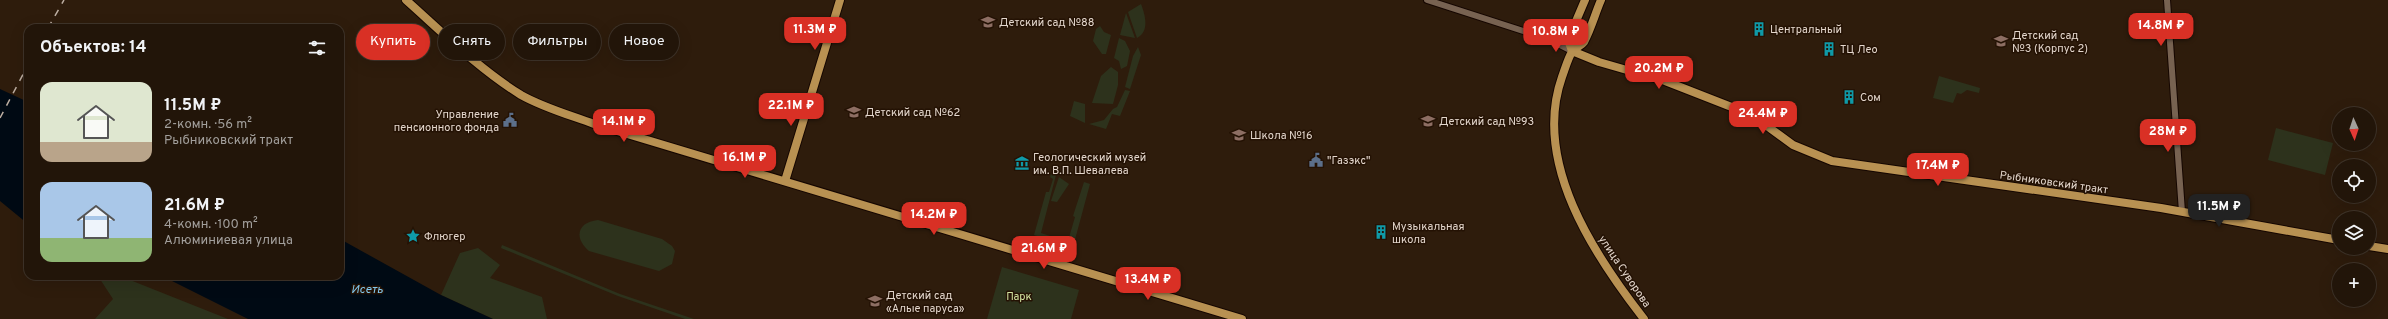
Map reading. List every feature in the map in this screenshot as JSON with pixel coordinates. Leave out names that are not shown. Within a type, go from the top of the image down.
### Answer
[{"type":"main road","points":[[406,0],[477,63],[521,94],[545,106],[594,124],[1242,319]]},
{"type":"main road","points":[[785,181],[840,0]]},
{"type":"main road","name":"улица Суворова","points":[[1572,51],[1568,40],[1585,0]]},
{"type":"main road","name":"улица Суворова","points":[[1601,0],[1583,44],[1572,51],[1562,78],[1556,111],[1558,157],[1565,185],[1578,218],[1600,258],[1644,319]]},
{"type":"main road","name":"Рыбниковский тракт","points":[[1572,51],[1599,62],[1665,81],[1752,114],[1793,145],[1832,161],[2182,212],[2332,239]]},
{"type":"main road","points":[[2376,247],[2388,250]]},
{"type":"street","points":[[1427,0],[1548,39],[1572,51]]},
{"type":"street","points":[[2167,0],[2182,212]]},
{"type":"green space","points":[[1141,4],[1145,18],[1145,27],[1144,31],[1137,38],[1128,12]]},
{"type":"green space","points":[[1126,13],[1135,38],[1120,35]]},
{"type":"green space","points":[[1100,26],[1104,32],[1111,35],[1106,54],[1102,54],[1093,41],[1096,29]]},
{"type":"green space","points":[[1119,38],[1125,41],[1130,51],[1127,66],[1121,69],[1119,61],[1114,58]]},
{"type":"green space","points":[[1138,47],[1141,55],[1130,89],[1125,87],[1133,56]]},
{"type":"green space","points":[[1111,67],[1118,72],[1118,85],[1113,104],[1092,103],[1101,76]]},
{"type":"green space","points":[[1939,76],[1980,88],[1979,93],[1967,90],[1961,94],[1957,93],[1953,103],[1933,98]]},
{"type":"green space","points":[[1125,90],[1130,91],[1120,116],[1112,114],[1106,129],[1089,124],[1104,120],[1113,109],[1117,107]]},
{"type":"green space","points":[[1074,101],[1085,104],[1085,123],[1070,116]]},
{"type":"green space","points":[[2276,128],[2332,143],[2325,175],[2268,160]]},
{"type":"green space","points":[[1051,174],[1056,175],[1041,233],[1050,236],[1049,240],[1034,235],[1046,192],[1049,192],[1053,179],[1050,177]]},
{"type":"green space","points":[[1059,177],[1069,184],[1057,202],[1051,201]]},
{"type":"green space","points":[[1084,182],[1090,184],[1073,247],[1058,243],[1059,239],[1068,241],[1075,217],[1073,216]]},
{"type":"green space","points":[[598,220],[662,239],[672,246],[675,251],[672,264],[659,271],[589,251],[581,241],[580,231],[586,224],[591,221]]},
{"type":"green space","points":[[502,245],[620,294],[694,319],[685,319],[618,296],[501,248]]},
{"type":"green space","points":[[478,248],[500,265],[490,278],[542,297],[547,319],[493,319],[441,295],[460,253]]},
{"type":"green space","name":"Парк","points":[[1002,267],[1079,290],[1071,319],[987,319]]},
{"type":"green space","points":[[101,280],[130,280],[228,319],[95,319],[113,299]]},
{"type":"water","points":[[0,89],[24,100],[24,221],[0,201]]},
{"type":"water","name":"Исеть","points":[[344,241],[441,295],[493,319],[248,319],[170,280],[344,280]]},
{"type":"railway","points":[[50,24],[64,0]]},
{"type":"railway","points":[[0,118],[24,73]]},
{"type":"place","name":"Детский сад №88","points":[[988,22]]},
{"type":"place","name":"Центральный","points":[[1759,29]]},
{"type":"place","name":"Детский сад №3 (Корпус 2)","points":[[2001,41]]},
{"type":"place","name":"ТЦ Лео","points":[[1829,49]]},
{"type":"place","name":"Сом","points":[[1849,97]]},
{"type":"place","name":"Детский сад №62","points":[[854,112]]},
{"type":"place","name":"Управление пенсионного фонда","points":[[510,120]]},
{"type":"place","name":"Детский сад №93","points":[[1428,121]]},
{"type":"place","name":"Школа №16","points":[[1239,135]]},
{"type":"place","name":"\"Газэкс\"","points":[[1316,160]]},
{"type":"place","name":"Геологический музей им. В.П. Шевалева","points":[[1022,163]]},
{"type":"place","name":"Музыкальная школа","points":[[1381,232]]},
{"type":"place","name":"Флюгер","points":[[413,236]]},
{"type":"place","name":"Детский сад «Алые паруса»","points":[[875,301]]}]
